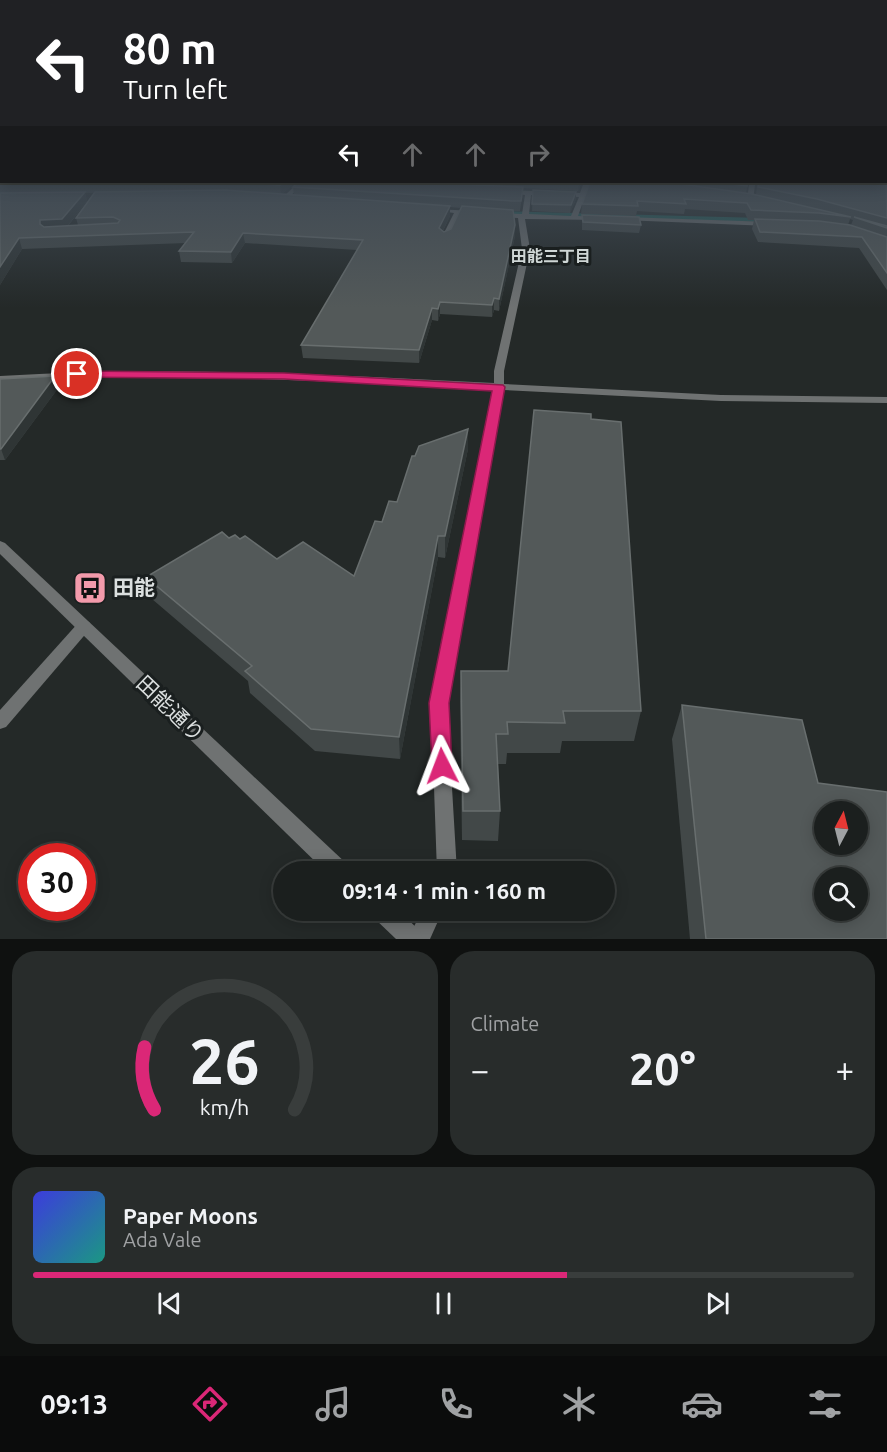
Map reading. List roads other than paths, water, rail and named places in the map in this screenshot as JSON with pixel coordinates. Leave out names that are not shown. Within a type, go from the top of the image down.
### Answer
[{"type":"street","points":[[445,239],[454,221]]},
{"type":"street","points":[[446,861],[439,703],[499,387],[499,371],[526,249],[523,221]]},
{"type":"street","points":[[669,221],[781,225]]},
{"type":"street","points":[[0,379],[77,374],[284,376],[721,398],[887,400]]},
{"type":"street","name":"田能通り","points":[[0,546],[330,861]]},
{"type":"street","points":[[0,722],[84,626]]},
{"type":"street","points":[[393,921],[412,939]]},
{"type":"street","points":[[419,939],[428,921]]},
{"type":"place","name":"田能","points":[[90,588]]},
{"type":"district","name":"田能三丁目","points":[[551,256]]}]
